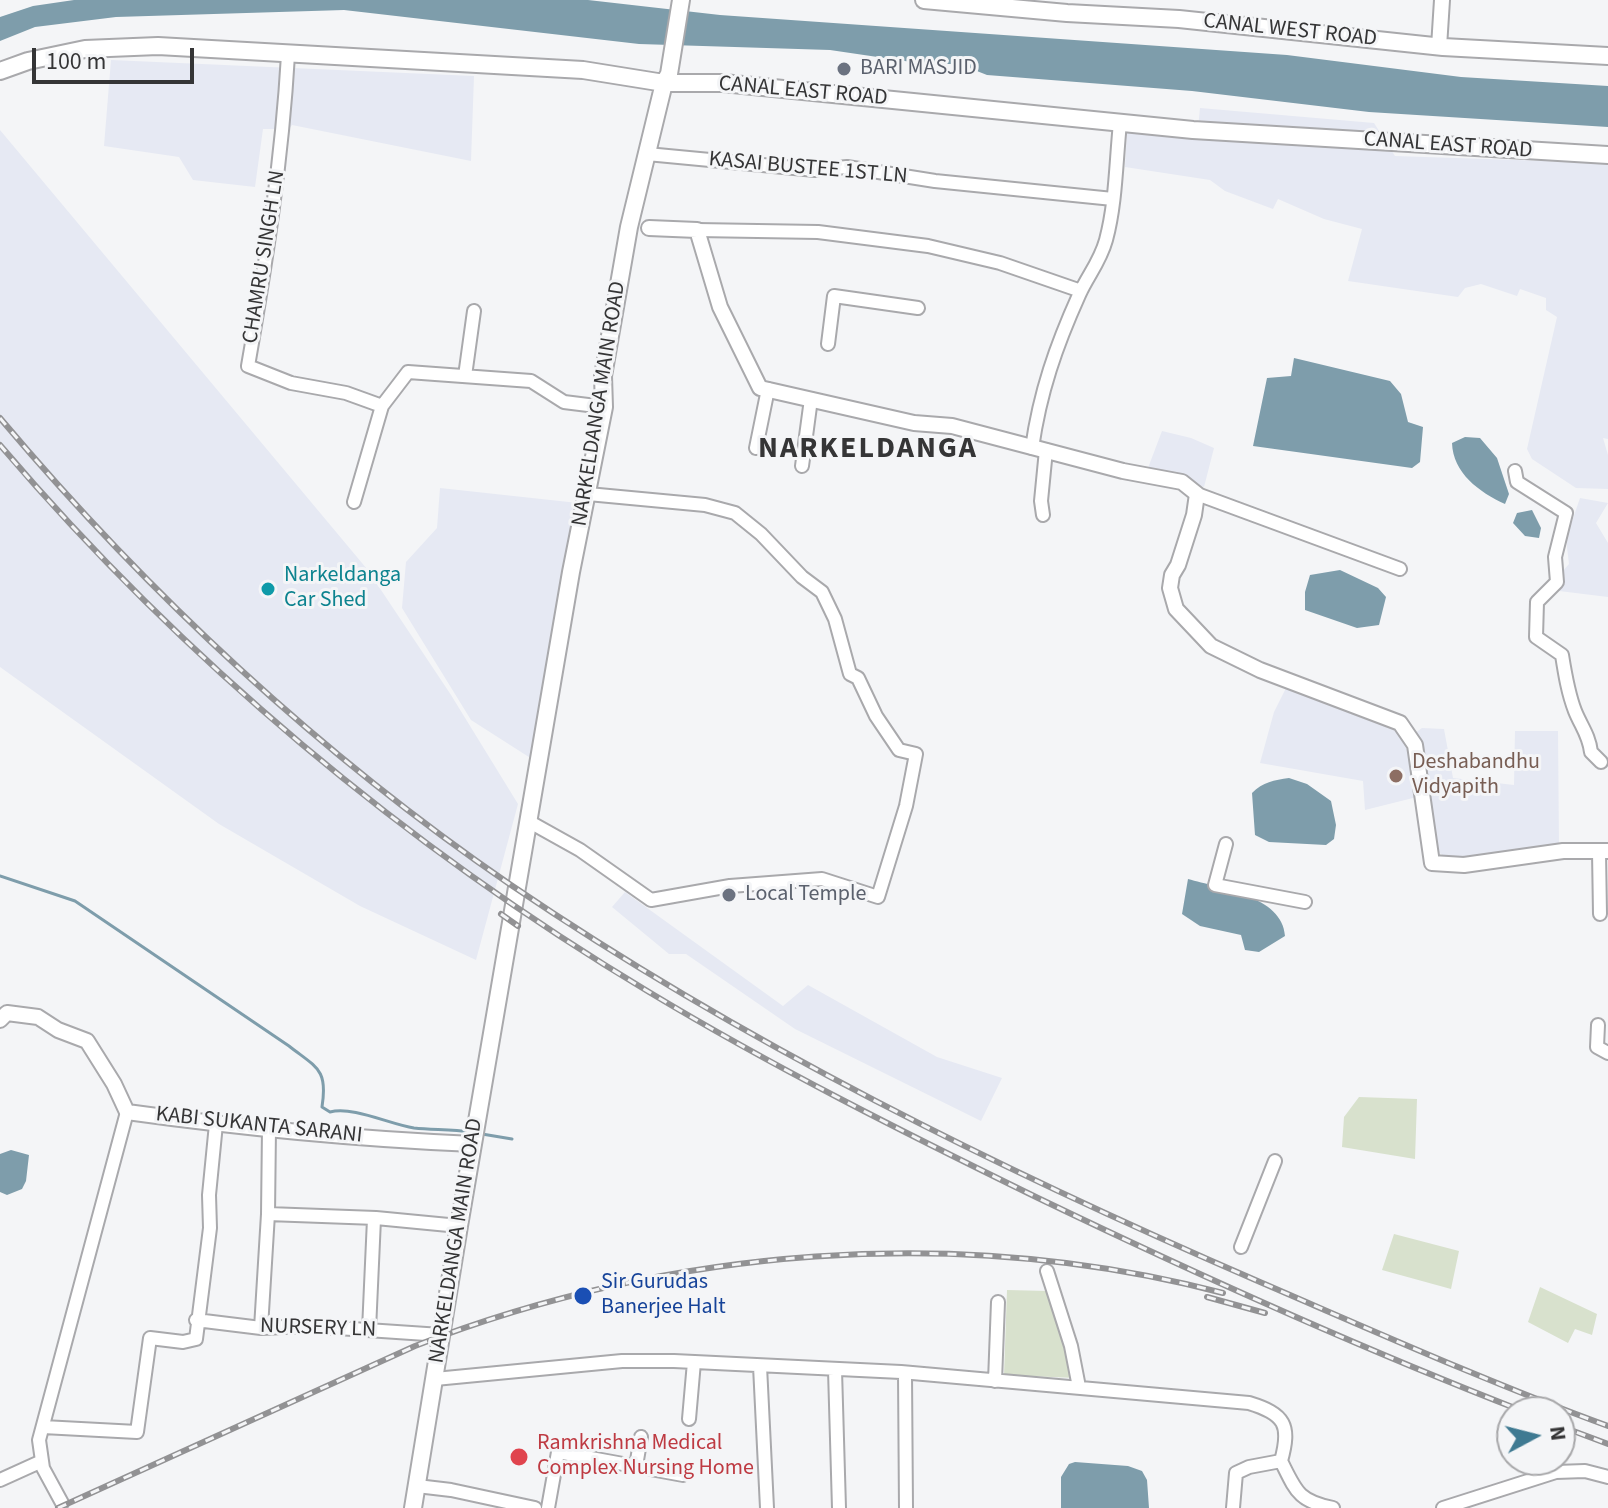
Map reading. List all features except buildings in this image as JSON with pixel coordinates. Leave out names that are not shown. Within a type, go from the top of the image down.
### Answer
[{"type":"main road","name":"NARKELDANGA MAIN ROAD","points":[[413,1508],[571,572],[604,407],[604,365],[629,227],[667,78],[681,0]]},
{"type":"main road","name":"CANAL WEST ROAD","points":[[924,0],[1068,6],[1439,47],[1608,56]]},
{"type":"main road","name":"CANAL EAST ROAD","points":[[0,71],[28,61],[96,48],[158,46],[583,70],[1193,130],[1608,155]]},
{"type":"street","points":[[1439,47],[1442,0]]},
{"type":"street","name":"CHAMRU SINGH LN","points":[[288,55],[284,118],[267,257],[248,366],[291,383],[346,393],[382,406]]},
{"type":"street","points":[[1043,515],[1038,404],[1050,364],[1081,291],[1096,269],[1107,239],[1120,123]]},
{"type":"street","name":"KASAI BUSTEE 1ST LN","points":[[647,154],[815,170],[847,167],[935,181],[1113,199]]},
{"type":"street","points":[[649,228],[818,232],[928,246],[1000,263],[1081,291]]},
{"type":"street","points":[[697,230],[720,307],[760,388],[914,423],[952,426],[1123,471],[1182,482],[1197,494],[1400,569]]},
{"type":"street","points":[[828,344],[834,296],[918,308]]},
{"type":"street","points":[[465,376],[474,311]]},
{"type":"street","points":[[354,502],[382,406],[408,372],[531,381],[564,402],[604,407]]},
{"type":"street","points":[[756,448],[768,389]]},
{"type":"street","points":[[802,466],[811,399]]},
{"type":"street","points":[[1515,471],[1517,482],[1566,513],[1555,557],[1557,582],[1537,602],[1536,637],[1562,655],[1576,714],[1589,737],[1591,752],[1601,762]]},
{"type":"street","points":[[528,821],[580,850],[651,900],[730,886],[822,879],[878,897],[895,845],[916,754],[899,750],[876,716],[858,678],[850,674],[835,619],[822,592],[735,513],[705,505],[588,494]]},
{"type":"street","points":[[1197,494],[1194,515],[1170,588],[1176,609],[1211,646],[1260,670],[1400,723],[1415,745],[1432,863],[1464,865],[1563,851],[1604,852],[1600,914]]},
{"type":"street","points":[[1226,844],[1215,885],[1305,902]]},
{"type":"street","name":"KABI SUKANTA SARANI","points":[[0,1020],[7,1013],[38,1017],[58,1030],[87,1041],[114,1084],[127,1112],[269,1129],[473,1144]]},
{"type":"street","points":[[1598,1025],[1597,1047],[1608,1053]]},
{"type":"street","points":[[62,1503],[43,1468],[39,1440],[127,1112]]},
{"type":"street","points":[[43,1427],[137,1432],[150,1338],[183,1342],[196,1339],[210,1228],[209,1195],[216,1124]]},
{"type":"street","points":[[261,1328],[268,1214],[269,1129]]},
{"type":"street","points":[[1241,1247],[1275,1161]]},
{"type":"street","points":[[268,1214],[302,1213],[459,1226]]},
{"type":"street","points":[[369,1330],[374,1219]]},
{"type":"street","points":[[1047,1271],[1071,1346],[1079,1387]]},
{"type":"street","points":[[995,1381],[998,1302]]},
{"type":"street","name":"NURSERY LN","points":[[196,1320],[261,1328],[308,1326],[441,1335]]},
{"type":"street","points":[[435,1379],[622,1361],[694,1362],[905,1374],[1249,1403],[1276,1413],[1285,1426],[1287,1440],[1281,1461],[1299,1495],[1311,1503],[1333,1508]]},
{"type":"street","points":[[689,1419],[694,1362]]},
{"type":"street","points":[[760,1366],[767,1508]]},
{"type":"street","points":[[835,1370],[839,1508]]},
{"type":"street","points":[[905,1374],[906,1508]]},
{"type":"street","points":[[636,1466],[641,1437]]},
{"type":"street","points":[[548,1508],[558,1452],[683,1475]]},
{"type":"street","points":[[0,1480],[42,1461]]},
{"type":"street","points":[[1233,1508],[1236,1473],[1249,1467],[1281,1461]]},
{"type":"street","points":[[1443,1508],[1556,1472],[1585,1471],[1608,1477]]},
{"type":"street","points":[[417,1486],[492,1497],[535,1508]]},
{"type":"shaded area","points":[[111,60],[474,76],[471,161],[292,125],[289,129],[263,129],[255,187],[193,180],[179,157],[104,146]]},
{"type":"shaded area","points":[[1200,108],[1374,123],[1395,156],[1608,163],[1608,439],[1603,438],[1608,455],[1608,489],[1576,488],[1532,459],[1527,449],[1557,317],[1546,310],[1546,298],[1520,289],[1517,296],[1481,284],[1465,288],[1458,297],[1348,281],[1362,229],[1324,219],[1278,199],[1273,209],[1225,191],[1210,180],[1125,167],[1127,130],[1197,140]]},
{"type":"shaded area","points":[[0,130],[367,569],[451,695],[518,804],[476,960],[360,906],[219,824],[0,667]]},
{"type":"shaded area","points":[[1162,431],[1214,448],[1204,487],[1148,468]]},
{"type":"shaded area","points":[[440,488],[578,503],[532,759],[471,720],[402,608],[406,562],[437,528]]},
{"type":"shaded area","points":[[1580,498],[1608,503],[1596,523],[1608,543],[1608,597],[1551,590],[1552,583],[1569,564],[1566,539]]},
{"type":"shaded area","points":[[1287,686],[1398,728],[1409,744],[1417,797],[1365,810],[1363,781],[1260,763],[1274,712]]},
{"type":"shaded area","points":[[1422,728],[1444,729],[1453,778],[1514,785],[1515,731],[1558,731],[1559,846],[1449,860],[1433,848],[1424,749],[1415,733]]},
{"type":"shaded area","points":[[625,892],[783,1006],[808,985],[937,1057],[1002,1078],[981,1121],[795,1029],[686,954],[669,954],[612,907]]},
{"type":"green space","points":[[1359,1097],[1417,1099],[1415,1159],[1342,1147],[1344,1117]]},
{"type":"green space","points":[[1394,1234],[1459,1251],[1451,1289],[1382,1270]]},
{"type":"green space","points":[[1540,1287],[1597,1314],[1592,1335],[1575,1329],[1568,1343],[1528,1322]]},
{"type":"green space","points":[[1007,1290],[1048,1291],[1076,1378],[1004,1375]]},
{"type":"water","points":[[74,0],[588,0],[720,15],[1287,55],[1461,77],[1608,86],[1608,127],[1369,112],[1192,91],[987,75],[959,64],[925,64],[830,50],[639,44],[344,10],[116,17],[35,27],[0,41],[0,17],[33,6]]},
{"type":"water","points":[[1294,358],[1390,381],[1401,394],[1408,422],[1423,427],[1420,462],[1412,468],[1253,446],[1267,378],[1291,376]]},
{"type":"water","points":[[1465,437],[1480,438],[1497,458],[1509,494],[1505,504],[1477,487],[1457,464],[1452,443]]},
{"type":"water","points":[[1532,510],[1541,528],[1539,538],[1525,536],[1513,523],[1517,513]]},
{"type":"water","points":[[1340,570],[1378,588],[1386,597],[1379,625],[1357,628],[1305,610],[1305,592],[1310,575]]},
{"type":"water","points":[[1289,778],[1307,784],[1331,801],[1336,825],[1334,839],[1326,845],[1269,842],[1255,835],[1252,793],[1269,782]]},
{"type":"water","points":[[1188,879],[1232,890],[1262,903],[1282,922],[1285,936],[1259,952],[1245,950],[1241,935],[1200,926],[1182,914]]},
{"type":"water","points":[[11,1150],[29,1155],[22,1189],[7,1195],[0,1192],[0,1154]]},
{"type":"water","points":[[1069,1464],[1128,1466],[1142,1471],[1147,1480],[1149,1508],[1061,1508],[1061,1477]]},
{"type":"waterway","points":[[0,876],[75,901],[289,1046],[318,1070],[323,1085],[322,1107],[330,1112],[360,1113],[414,1128],[470,1132]]},
{"type":"waterway","points":[[482,1134],[512,1139]]},
{"type":"railway","points":[[0,418],[116,547],[177,609],[305,727],[441,835],[600,943],[783,1051],[971,1149],[1163,1239],[1390,1338],[1608,1426]]},
{"type":"railway","points":[[0,445],[145,601],[302,745],[471,876],[559,936],[745,1047],[989,1174],[1280,1310],[1496,1400]]},
{"type":"railway","points":[[501,914],[518,926]]},
{"type":"railway","points":[[58,1508],[415,1346],[512,1312],[612,1286],[713,1268],[815,1256],[918,1253],[1021,1258],[1123,1271],[1223,1293]]},
{"type":"railway","points":[[1207,1297],[1265,1313]]},
{"type":"railway","points":[[1576,1432],[1608,1444]]},
{"type":"place","name":"BARI MASJID","points":[[844,69]]},
{"type":"place","name":"Narkeldanga Car Shed","points":[[268,589]]},
{"type":"place","name":"Deshabandhu Vidyapith","points":[[1396,776]]},
{"type":"place","name":"Local Temple","points":[[729,895]]},
{"type":"place","name":"Sir Gurudas Banerjee Halt","points":[[583,1296]]},
{"type":"place","name":"Ramkrishna Medical Complex Nursing Home","points":[[519,1457]]},
{"type":"district","name":"NARKELDANGA","points":[[868,450]]}]
